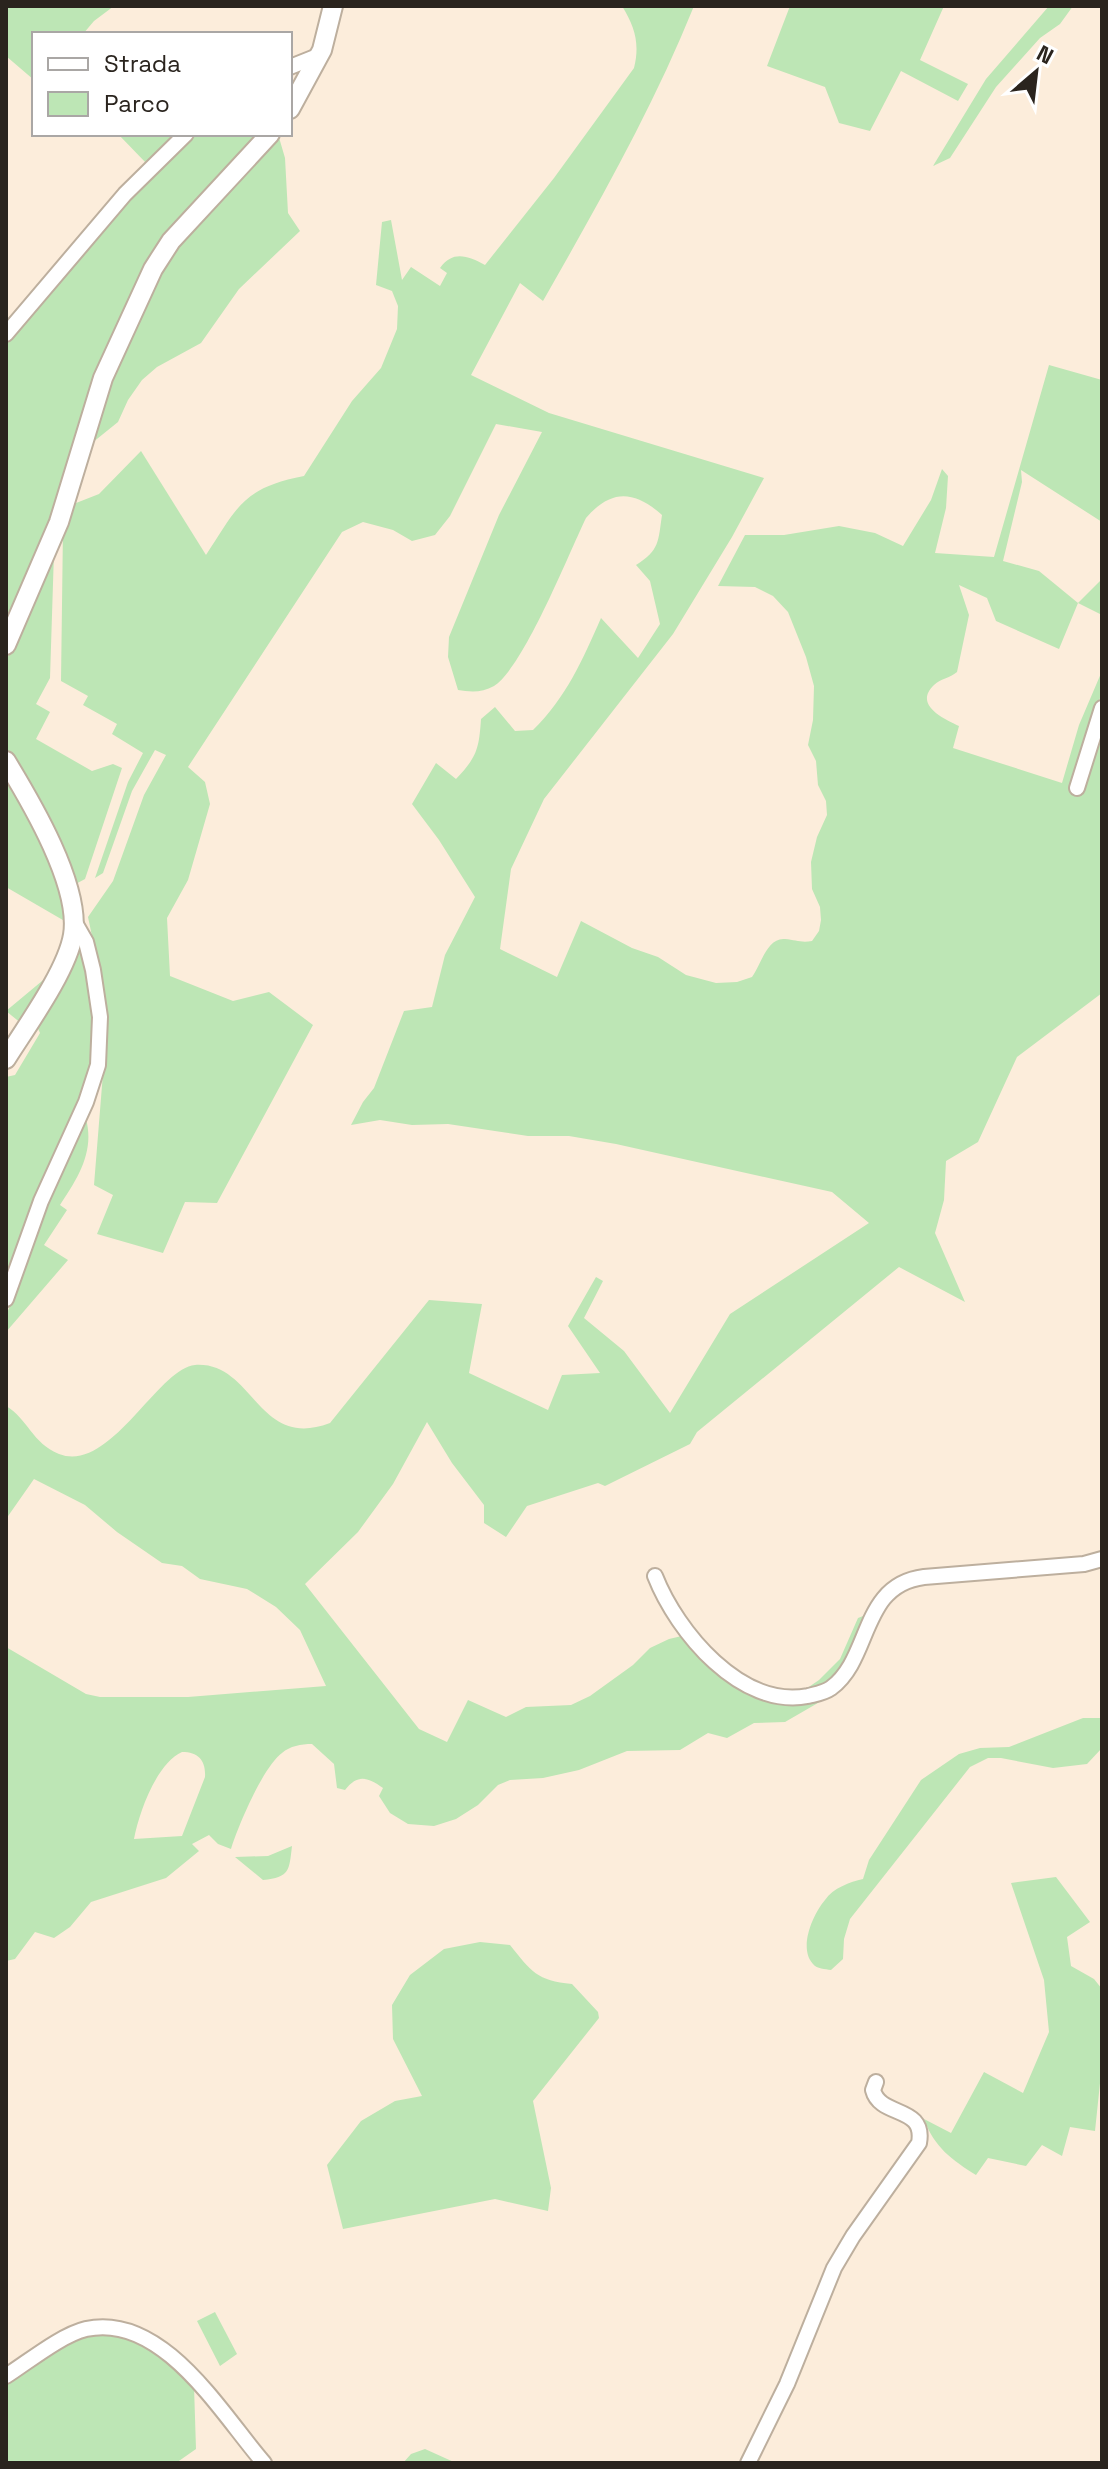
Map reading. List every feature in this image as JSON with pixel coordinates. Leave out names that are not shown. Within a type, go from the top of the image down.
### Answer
[{"type":"street","points":[[292,105],[320,55],[333,6]]},
{"type":"street","points":[[292,66],[320,55]]},
{"type":"street","points":[[6,334],[125,194],[184,136]]},
{"type":"street","points":[[6,645],[59,522],[106,370],[147,281],[171,241],[268,136]]},
{"type":"street","points":[[1077,788],[1102,708]]},
{"type":"street","points":[[6,761],[39,818],[52,848],[71,901],[74,921],[65,960],[6,1059]]},
{"type":"street","points":[[6,1299],[41,1201],[92,1090],[98,1065],[100,1017],[93,970],[86,942],[74,921]]},
{"type":"street","points":[[655,1576],[678,1619],[723,1669],[756,1690],[788,1698],[822,1693],[835,1685],[881,1602],[901,1582],[924,1577],[1084,1564],[1102,1559]]},
{"type":"street","points":[[748,2463],[787,2384],[834,2268],[919,2143],[919,2126],[911,2118],[876,2099],[873,2090],[876,2082]]},
{"type":"street","points":[[6,2376],[80,2331],[102,2328],[134,2335],[158,2346],[181,2364],[264,2463]]},
{"type":"green space","points":[[6,6],[114,6],[85,32],[32,32],[32,78],[6,56]]},
{"type":"green space","points":[[622,6],[694,6],[642,119],[543,301],[520,283],[471,375],[549,413],[764,478],[673,634],[544,799],[511,869],[500,949],[557,977],[581,921],[632,948],[658,957],[686,975],[716,983],[737,982],[752,977],[774,942],[785,939],[812,941],[819,931],[821,920],[820,907],[812,889],[811,862],[827,815],[826,801],[818,785],[816,761],[808,745],[813,720],[814,686],[788,612],[773,596],[755,587],[718,586],[745,535],[784,535],[839,526],[875,533],[903,546],[931,500],[942,469],[948,476],[946,508],[935,553],[994,557],[1049,365],[1102,380],[1102,522],[1021,470],[1022,482],[1003,561],[1039,571],[1078,603],[1059,649],[996,621],[987,598],[959,585],[969,615],[957,672],[934,685],[927,699],[933,710],[959,726],[953,748],[1062,783],[1079,725],[1102,671],[1102,692],[1071,786],[1102,725],[1102,993],[1017,1057],[978,1142],[946,1161],[944,1200],[935,1233],[965,1302],[899,1267],[697,1432],[690,1444],[605,1486],[598,1483],[527,1506],[506,1537],[484,1523],[484,1505],[452,1463],[427,1422],[393,1484],[358,1532],[305,1584],[419,1729],[447,1742],[468,1700],[506,1717],[526,1707],[571,1705],[590,1696],[633,1665],[650,1648],[686,1635],[739,1685],[830,1696],[785,1722],[754,1723],[727,1738],[708,1733],[680,1750],[627,1751],[579,1770],[543,1778],[510,1780],[498,1785],[478,1805],[456,1819],[434,1826],[408,1824],[390,1813],[379,1796],[383,1788],[372,1781],[359,1779],[345,1790],[337,1788],[334,1764],[312,1744],[292,1747],[275,1760],[259,1783],[231,1849],[218,1844],[209,1835],[192,1844],[199,1851],[166,1878],[91,1902],[70,1927],[54,1938],[35,1932],[15,1959],[6,1961],[6,1647],[86,1694],[100,1697],[188,1697],[326,1686],[300,1630],[276,1607],[247,1589],[200,1579],[182,1566],[162,1563],[85,1505],[34,1479],[6,1519],[6,1406],[20,1417],[42,1444],[59,1454],[78,1456],[97,1449],[115,1435],[165,1383],[195,1365],[215,1367],[231,1376],[271,1416],[286,1425],[306,1428],[330,1423],[429,1300],[482,1304],[469,1373],[548,1410],[562,1375],[600,1373],[568,1326],[596,1277],[603,1281],[584,1318],[624,1351],[670,1413],[730,1314],[869,1223],[832,1192],[616,1144],[569,1136],[528,1136],[448,1124],[412,1125],[380,1120],[351,1125],[374,1088],[404,1011],[432,1007],[445,955],[475,897],[412,804],[436,763],[456,779],[476,752],[481,719],[495,707],[515,731],[533,730],[564,691],[601,618],[638,658],[660,624],[650,581],[636,565],[654,549],[662,515],[632,497],[614,498],[604,502],[586,518],[532,634],[506,675],[485,690],[458,690],[448,657],[449,637],[499,515],[542,432],[496,424],[450,516],[435,535],[412,541],[393,530],[363,522],[342,532],[188,767],[205,782],[210,804],[188,880],[167,918],[170,976],[233,1001],[269,992],[313,1025],[217,1203],[185,1202],[163,1253],[97,1234],[113,1195],[94,1185],[106,1003],[88,917],[113,881],[144,795],[166,755],[155,750],[132,791],[103,873],[95,878],[128,782],[143,753],[112,734],[117,724],[83,705],[88,696],[61,681],[63,528],[71,505],[99,494],[141,451],[206,555],[235,512],[255,493],[304,476],[352,401],[381,368],[397,329],[398,306],[392,291],[376,285],[382,222],[391,220],[402,280],[411,267],[440,286],[447,273],[440,268],[455,257],[467,257],[485,265],[554,178],[634,68],[636,43]],"holes":[[[182,1752],[200,1758],[205,1777],[182,1836],[134,1839],[140,1816],[157,1778],[164,1767]]]},
{"type":"green space","points":[[790,6],[944,6],[920,60],[968,84],[958,101],[901,71],[870,131],[839,123],[825,87],[767,66]]},
{"type":"green space","points":[[1049,6],[1073,6],[1060,24],[1040,38],[996,87],[950,158],[933,166],[986,79]]},
{"type":"green space","points":[[120,136],[176,136],[147,164]]},
{"type":"green space","points":[[192,136],[262,136],[166,240],[61,504],[6,632],[6,343],[51,286],[161,164]]},
{"type":"green space","points":[[279,136],[285,158],[288,213],[300,231],[239,289],[201,343],[157,367],[142,380],[118,422],[87,447],[97,413],[165,259]]},
{"type":"green space","points":[[54,552],[50,678],[36,704],[50,712],[36,739],[92,771],[113,764],[122,768],[85,879],[72,886],[33,796],[6,749],[6,661]]},
{"type":"green space","points":[[1102,579],[1102,615],[1078,603]]},
{"type":"green space","points":[[6,772],[43,845],[58,883],[68,923],[6,887]]},
{"type":"green space","points":[[79,939],[93,1003],[95,1048],[86,1085],[33,1204],[6,1282],[6,1077],[15,1075],[40,1033],[35,1022]]},
{"type":"green space","points":[[54,971],[22,1024],[6,1011]]},
{"type":"green space","points":[[86,1119],[88,1143],[83,1165],[60,1205],[67,1210],[44,1245],[68,1260],[6,1332],[6,1316],[53,1191]]},
{"type":"green space","points":[[871,1613],[839,1673],[826,1685],[800,1693],[819,1680],[840,1659],[858,1618]]},
{"type":"green space","points":[[1083,1718],[1102,1718],[1102,1748],[1087,1764],[1053,1768],[988,1758],[970,1767],[850,1919],[844,1939],[843,1959],[831,1970],[813,1964],[807,1940],[816,1914],[832,1892],[863,1879],[869,1860],[921,1780],[959,1754],[980,1748],[1009,1747]]},
{"type":"green space","points":[[292,1846],[286,1871],[272,1879],[263,1880],[235,1857],[268,1856]]},
{"type":"green space","points":[[1056,1877],[1090,1922],[1067,1937],[1071,1966],[1094,1979],[1102,1989],[1102,2064],[1095,2131],[1070,2127],[1062,2156],[1042,2145],[1026,2166],[988,2158],[976,2175],[945,2152],[924,2119],[951,2133],[984,2072],[1023,2093],[1049,2032],[1044,1980],[1011,1883]]},
{"type":"green space","points":[[480,1942],[510,1945],[536,1973],[550,1980],[572,1984],[598,2012],[599,2018],[533,2101],[551,2188],[548,2211],[495,2199],[343,2229],[327,2165],[361,2121],[395,2101],[422,2096],[393,2039],[392,2005],[410,1975],[444,1949]]},
{"type":"green space","points":[[215,2312],[237,2354],[220,2366],[197,2321]]},
{"type":"green space","points":[[104,2334],[144,2346],[194,2386],[196,2449],[176,2463],[6,2463],[6,2385],[64,2346]]},
{"type":"green space","points":[[425,2449],[456,2463],[403,2463],[411,2454]]}]
